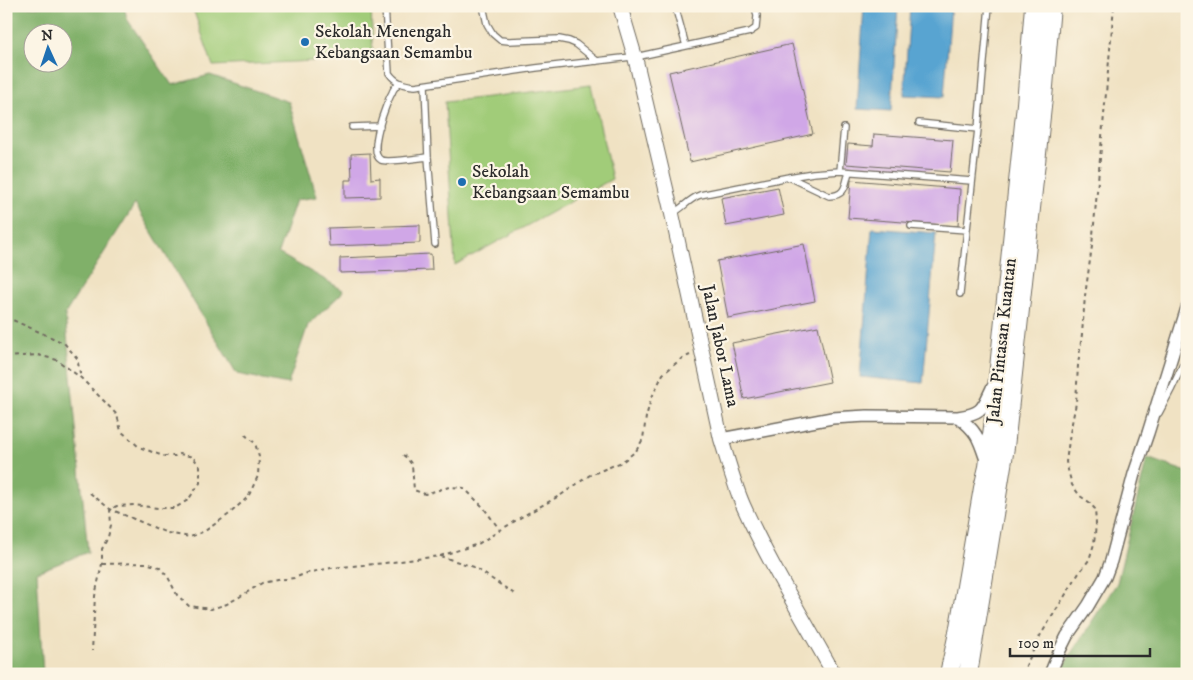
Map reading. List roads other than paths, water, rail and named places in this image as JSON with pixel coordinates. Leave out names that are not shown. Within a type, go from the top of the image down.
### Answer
[{"type":"highway","name":"Jalan Pintasan Kuantan","points":[[949,674],[988,467],[1000,372],[1034,6]]},
{"type":"highway","name":"Jalan Pintasan Kuantan","points":[[968,674],[1005,447],[1052,6]]},
{"type":"street","name":"Jalan Jabor Lama","points":[[620,6],[635,57],[672,214],[721,439],[732,474],[743,504],[770,561],[834,674]]},
{"type":"street","points":[[1050,674],[1067,636],[1088,606],[1105,577],[1111,561],[1134,474],[1187,308]]},
{"type":"street","points":[[721,439],[832,418],[867,416],[958,417],[976,413],[982,409],[1000,372]]},
{"type":"street","points":[[958,417],[969,424],[977,434],[988,467]]},
{"type":"lane","points":[[385,6],[389,73],[393,79],[406,86],[656,54],[750,32],[756,28],[757,16],[755,6]]},
{"type":"lane","points":[[483,6],[487,24],[493,34],[500,40],[559,39],[569,41],[576,44],[597,61]]},
{"type":"lane","points":[[675,6],[686,46]]},
{"type":"lane","points":[[960,294],[989,6]]},
{"type":"lane","points":[[399,83],[392,91],[387,102],[376,137],[378,158],[389,161],[428,157]]},
{"type":"lane","points":[[425,85],[428,157],[435,244]]},
{"type":"lane","points":[[919,123],[978,129]]},
{"type":"lane","points":[[352,127],[380,126]]},
{"type":"lane","points":[[840,171],[844,128]]},
{"type":"lane","points":[[672,214],[682,208],[688,201],[700,195],[789,177],[840,171],[972,181]]},
{"type":"lane","points":[[789,177],[830,196],[837,196],[845,188],[849,172]]},
{"type":"lane","points":[[911,226],[967,230]]},
{"type":"lane","points":[[1148,433],[1187,356]]},
{"type":"water","points":[[864,6],[898,6],[891,111],[857,109]]},
{"type":"water","points":[[910,6],[951,6],[944,97],[904,95]]},
{"type":"water","points":[[872,228],[936,233],[923,383],[860,377]]},
{"type":"place","name":"Sekolah Menengah Kebangsaan Semambu","points":[[305,42]]},
{"type":"place","name":"Sekolah Kebangsaan Semambu","points":[[462,182]]}]
